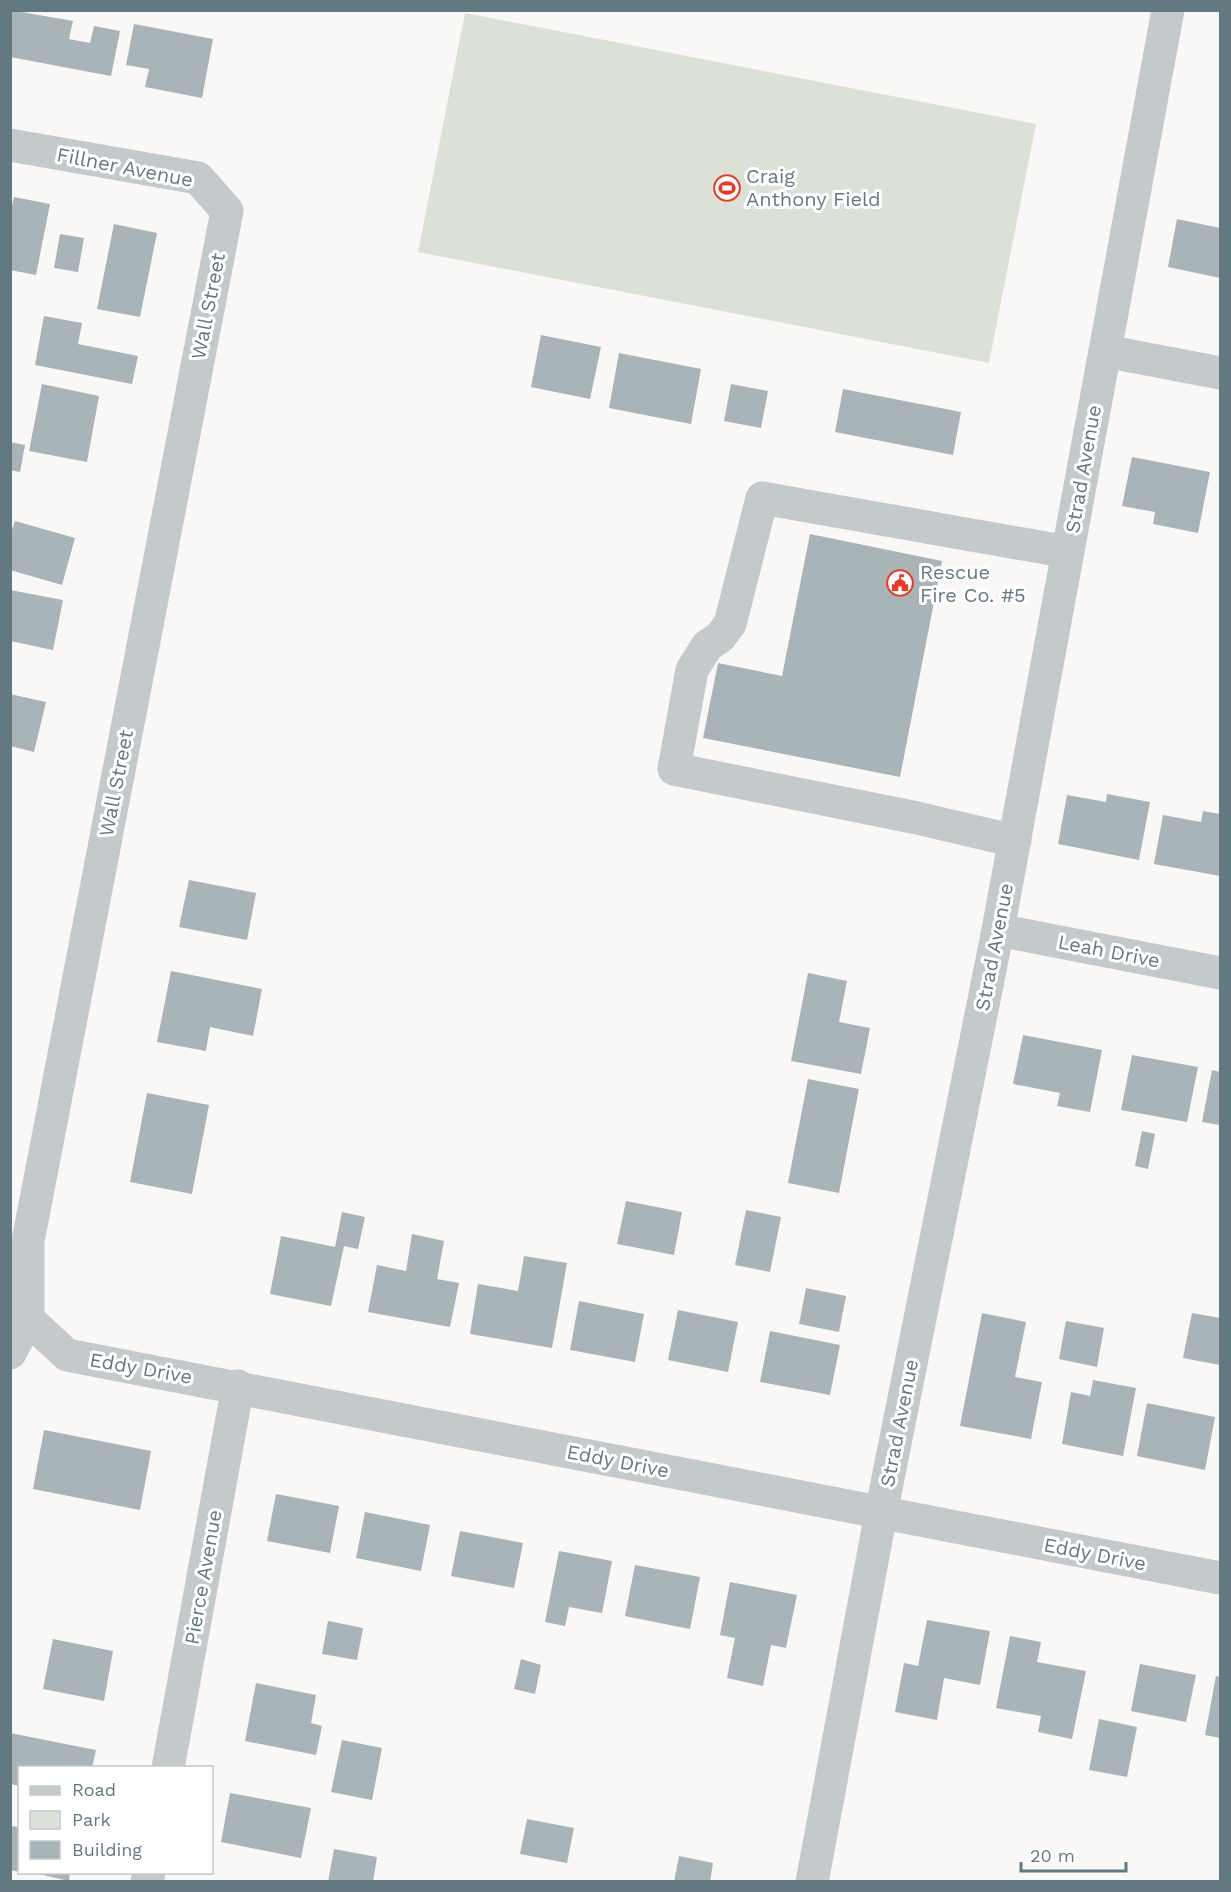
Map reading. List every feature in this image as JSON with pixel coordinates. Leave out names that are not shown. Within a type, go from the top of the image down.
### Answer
[{"type":"street","name":"Strad Avenue","points":[[812,1881],[881,1514],[998,930],[1168,10]]},
{"type":"street","name":"Fillner Avenue","points":[[10,145],[198,178],[227,211]]},
{"type":"street","name":"Wall Street","points":[[10,1353],[28,1319],[28,1241],[227,211]]},
{"type":"street","points":[[1105,351],[1221,373]]},
{"type":"street","points":[[1014,841],[917,818],[674,769],[688,685],[697,657],[730,624],[762,498],[1068,552]]},
{"type":"street","name":"Leah Drive","points":[[998,930],[1221,973]]},
{"type":"street","name":"Eddy Drive","points":[[28,1319],[67,1355],[238,1386],[881,1514],[1221,1578]]},
{"type":"street","name":"Pierce Avenue","points":[[168,1766],[238,1386]]},
{"type":"green space","name":"Craig Anthony Field","points":[[465,13],[1036,124],[989,363],[418,252]]},
{"type":"building","points":[[10,10],[73,21],[69,39],[90,43],[94,26],[120,31],[111,76],[10,57]]},
{"type":"building","points":[[134,24],[213,39],[202,98],[145,87],[149,69],[126,65]]},
{"type":"building","points":[[14,197],[50,204],[36,275],[10,270],[10,214]]},
{"type":"building","points":[[1177,219],[1220,228],[1220,278],[1168,267]]},
{"type":"building","points":[[114,224],[157,233],[140,317],[97,309]]},
{"type":"building","points":[[60,234],[84,238],[78,272],[54,268]]},
{"type":"building","points":[[44,316],[82,323],[78,344],[138,356],[132,384],[35,365]]},
{"type":"building","points":[[541,335],[601,347],[590,399],[531,387]]},
{"type":"building","points":[[619,353],[701,369],[691,424],[609,408]]},
{"type":"building","points":[[42,384],[99,396],[87,462],[29,451]]},
{"type":"building","points":[[731,384],[768,391],[761,428],[724,421]]},
{"type":"building","points":[[843,389],[961,412],[953,455],[835,432]]},
{"type":"building","points":[[10,442],[25,445],[20,472],[10,470]]},
{"type":"building","points":[[1132,457],[1210,472],[1198,533],[1153,524],[1155,512],[1122,506]]},
{"type":"building","points":[[15,521],[75,538],[62,585],[10,570],[10,535]]},
{"type":"building","points":[[810,534],[942,561],[900,777],[703,738],[718,663],[782,676]]},
{"type":"building","points":[[10,590],[63,600],[53,650],[10,641]]},
{"type":"building","points":[[10,694],[46,702],[34,752],[10,746]]},
{"type":"building","points":[[1107,794],[1150,802],[1139,860],[1058,844],[1067,795],[1106,802]]},
{"type":"building","points":[[1203,811],[1220,814],[1220,876],[1154,864],[1163,815],[1201,822]]},
{"type":"building","points":[[189,880],[256,893],[247,940],[179,927]]},
{"type":"building","points":[[171,971],[262,989],[253,1036],[210,1027],[206,1051],[157,1042]]},
{"type":"building","points":[[808,973],[847,981],[839,1022],[870,1028],[861,1074],[791,1061]]},
{"type":"building","points":[[1023,1035],[1102,1050],[1090,1112],[1057,1106],[1060,1093],[1013,1084]]},
{"type":"building","points":[[1132,1055],[1198,1067],[1187,1122],[1121,1110]]},
{"type":"building","points":[[1212,1070],[1220,1072],[1220,1125],[1202,1122]]},
{"type":"building","points":[[808,1079],[859,1089],[839,1193],[788,1183]]},
{"type":"building","points":[[147,1093],[209,1105],[192,1194],[130,1182]]},
{"type":"building","points":[[1142,1131],[1155,1134],[1148,1169],[1135,1166]]},
{"type":"building","points":[[626,1201],[682,1212],[674,1255],[617,1244]]},
{"type":"building","points":[[746,1210],[781,1217],[770,1272],[735,1265]]},
{"type":"building","points":[[342,1212],[365,1217],[358,1249],[344,1246],[331,1306],[270,1294],[281,1236],[335,1247]]},
{"type":"building","points":[[412,1234],[444,1241],[437,1279],[459,1283],[450,1327],[368,1312],[377,1265],[406,1271]]},
{"type":"building","points":[[524,1256],[567,1263],[552,1348],[470,1334],[478,1284],[518,1291]]},
{"type":"building","points":[[806,1288],[846,1296],[839,1332],[799,1324]]},
{"type":"building","points":[[579,1301],[644,1314],[635,1362],[570,1350]]},
{"type":"building","points":[[678,1310],[738,1322],[728,1372],[668,1360]]},
{"type":"building","points":[[982,1313],[1026,1322],[1015,1377],[1042,1382],[1031,1439],[960,1426]]},
{"type":"building","points":[[1192,1313],[1220,1318],[1220,1365],[1183,1358]]},
{"type":"building","points":[[1066,1321],[1104,1328],[1097,1367],[1059,1359]]},
{"type":"building","points":[[770,1331],[840,1345],[830,1395],[760,1382]]},
{"type":"building","points":[[1093,1380],[1136,1388],[1123,1456],[1062,1444],[1071,1392],[1090,1396]]},
{"type":"building","points":[[1147,1403],[1215,1417],[1205,1470],[1137,1456]]},
{"type":"building","points":[[44,1430],[151,1451],[140,1510],[33,1489]]},
{"type":"building","points":[[276,1494],[339,1506],[330,1553],[267,1541]]},
{"type":"building","points":[[365,1512],[430,1525],[421,1571],[356,1558]]},
{"type":"building","points":[[460,1531],[523,1543],[514,1588],[451,1576]]},
{"type":"building","points":[[559,1551],[612,1561],[602,1613],[569,1607],[565,1626],[545,1622]]},
{"type":"building","points":[[635,1565],[700,1577],[690,1629],[625,1616]]},
{"type":"building","points":[[730,1582],[797,1595],[786,1648],[771,1645],[763,1686],[727,1678],[735,1638],[720,1635]]},
{"type":"building","points":[[927,1620],[990,1631],[980,1685],[944,1678],[937,1720],[895,1712],[904,1663],[918,1666]]},
{"type":"building","points":[[328,1621],[363,1628],[357,1660],[322,1654]]},
{"type":"building","points":[[1010,1636],[1041,1642],[1037,1662],[1086,1671],[1072,1739],[1038,1732],[1041,1716],[996,1708]]},
{"type":"building","points":[[53,1639],[113,1651],[104,1701],[43,1689]]},
{"type":"building","points":[[521,1659],[541,1665],[535,1694],[514,1689]]},
{"type":"building","points":[[1140,1664],[1196,1675],[1186,1722],[1131,1711]]},
{"type":"building","points":[[1216,1676],[1220,1677],[1220,1738],[1205,1735]]},
{"type":"building","points":[[256,1683],[316,1695],[311,1723],[322,1726],[316,1755],[245,1741]]},
{"type":"building","points":[[1099,1719],[1137,1727],[1127,1777],[1089,1770]]},
{"type":"building","points":[[10,1733],[96,1750],[92,1766],[18,1766],[18,1786],[10,1784]]},
{"type":"building","points":[[342,1740],[382,1748],[372,1800],[331,1792]]},
{"type":"building","points":[[230,1793],[311,1808],[301,1858],[221,1842]]},
{"type":"building","points":[[527,1819],[574,1828],[567,1863],[520,1854]]},
{"type":"building","points":[[10,1826],[18,1827],[18,1872],[10,1870]]},
{"type":"building","points":[[334,1849],[377,1857],[373,1882],[328,1882]]},
{"type":"building","points":[[679,1856],[713,1863],[710,1882],[674,1882]]},
{"type":"building","points":[[39,1874],[70,1874],[69,1881]]},
{"type":"place","name":"Craig Anthony Field","points":[[727,188]]},
{"type":"place","name":"Rescue Fire Co. #5","points":[[900,583]]}]
